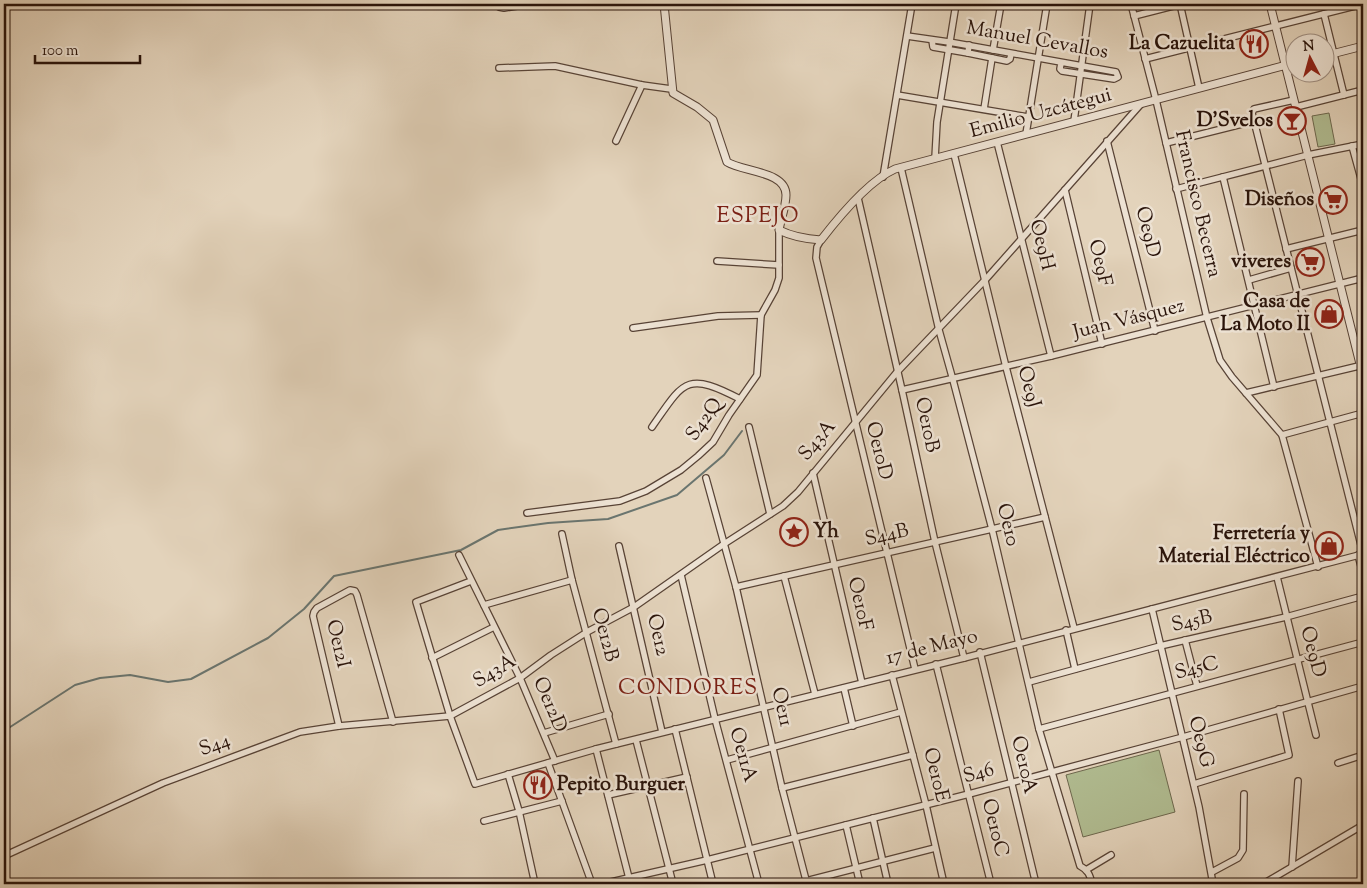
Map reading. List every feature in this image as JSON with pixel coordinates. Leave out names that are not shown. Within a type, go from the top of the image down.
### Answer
[{"type":"street","points":[[498,4],[499,7],[504,8],[530,4]]},
{"type":"street","points":[[664,4],[671,89],[676,96],[698,107],[713,120],[727,162],[740,168],[775,178],[786,188],[785,206],[778,230],[791,236],[821,240]]},
{"type":"street","points":[[883,177],[912,4]]},
{"type":"street","points":[[934,158],[940,102],[956,4]]},
{"type":"street","points":[[993,50],[1001,4]]},
{"type":"street","points":[[1026,134],[1047,4]]},
{"type":"street","points":[[1074,121],[1090,4]]},
{"type":"street","name":"Francisco Becerra","points":[[1131,4],[1156,100],[1207,318],[1224,368],[1282,435],[1318,567]]},
{"type":"street","points":[[1134,16],[1181,4],[1199,88]]},
{"type":"street","points":[[1270,4],[1284,58]]},
{"type":"street","points":[[1145,59],[1363,4]]},
{"type":"street","points":[[1324,14],[1329,32]]},
{"type":"street","name":"Manuel Cevallos","points":[[907,36],[1116,72],[1118,77],[1114,79],[1080,74]]},
{"type":"street","points":[[932,40],[933,47],[992,58],[1008,60],[1012,54]]},
{"type":"street","points":[[968,53],[969,46]]},
{"type":"street","points":[[1344,95],[1334,53],[1363,46]]},
{"type":"street","points":[[984,109],[992,58]]},
{"type":"street","points":[[1061,63],[1061,70],[1080,74]]},
{"type":"street","points":[[499,68],[554,66],[642,85],[671,89]]},
{"type":"street","name":"Emilio Uzcátegui","points":[[821,240],[858,198],[889,172],[934,158],[1284,67]]},
{"type":"street","points":[[1290,82],[1328,238],[1362,365],[1363,376]]},
{"type":"street","points":[[616,141],[642,85]]},
{"type":"street","points":[[1363,90],[1344,95],[1254,109],[1252,113],[1318,377],[1331,421],[1362,554],[1363,574]]},
{"type":"street","points":[[897,94],[1028,117]]},
{"type":"street","name":"S43A","points":[[450,716],[520,678],[587,632],[634,607],[770,514],[798,492],[898,372],[986,279],[1141,104]]},
{"type":"street","points":[[1166,143],[1254,122]]},
{"type":"street","name":"Oe9D","points":[[1107,141],[1155,331]]},
{"type":"street","name":"Oe9H","points":[[997,142],[1052,356]]},
{"type":"street","points":[[1176,189],[1308,155],[1363,144]]},
{"type":"street","points":[[1352,146],[1363,186]]},
{"type":"street","name":"Oe9J","points":[[954,154],[1006,367],[1074,628]]},
{"type":"street","name":"Oe10","points":[[901,168],[939,330],[954,380],[992,529],[1018,642],[1051,771],[1080,866],[1091,877],[1092,884]]},
{"type":"street","points":[[1223,177],[1274,387]]},
{"type":"street","name":"Oe9F","points":[[1065,190],[1102,344]]},
{"type":"street","name":"Oe10B","points":[[858,198],[902,390],[934,542],[964,658]]},
{"type":"street","name":"S42Q","points":[[527,513],[620,501],[646,491],[681,470],[713,442],[757,375],[761,315],[775,290],[778,278],[778,230]]},
{"type":"street","points":[[1286,249],[1363,230]]},
{"type":"street","name":"Oe10D","points":[[821,240],[817,247],[816,258],[915,669]]},
{"type":"street","points":[[717,261],[779,266]]},
{"type":"street","points":[[1249,280],[1291,268]]},
{"type":"street","name":"Juan Vásquez","points":[[902,390],[954,380],[1363,278]]},
{"type":"street","points":[[634,328],[718,316],[761,315]]},
{"type":"street","points":[[1246,393],[1362,365]]},
{"type":"street","points":[[652,427],[679,390],[688,384],[696,382],[704,384],[740,399]]},
{"type":"street","points":[[1282,435],[1363,412]]},
{"type":"street","points":[[749,426],[770,514]]},
{"type":"street","name":"Oe10F","points":[[812,474],[862,683]]},
{"type":"street","name":"Oe11","points":[[706,478],[736,587],[782,788],[807,883]]},
{"type":"street","name":"S44B","points":[[736,587],[1045,518]]},
{"type":"street","name":"Oe12B","points":[[562,534],[572,580],[616,744]]},
{"type":"street","name":"Oe12","points":[[619,546],[662,732]]},
{"type":"street","name":"17 de Mayo","points":[[450,716],[475,784],[596,749],[964,658],[1018,642],[1318,567],[1362,554]]},
{"type":"street","name":"Oe12D","points":[[460,555],[471,581],[520,678],[555,761]]},
{"type":"street","name":"Oe11A","points":[[681,575],[715,719],[759,884]]},
{"type":"street","points":[[784,576],[815,694]]},
{"type":"street","name":"Oe9D","points":[[1277,577],[1316,735]]},
{"type":"street","points":[[484,605],[572,580]]},
{"type":"street","points":[[450,716],[416,602],[471,581]]},
{"type":"street","name":"Oe12I","points":[[339,726],[313,616],[317,608],[350,590],[355,591],[357,595],[393,722]]},
{"type":"street","name":"S45B","points":[[1028,682],[1160,646],[1286,617],[1363,596]]},
{"type":"street","name":"Oe9G","points":[[1152,609],[1194,784],[1213,884]]},
{"type":"street","points":[[432,658],[494,627]]},
{"type":"street","points":[[1066,630],[1075,669]]},
{"type":"street","points":[[1185,640],[1197,686]]},
{"type":"street","name":"S45C","points":[[1040,729],[1171,692],[1363,642]]},
{"type":"street","name":"Oe10A","points":[[980,652],[1036,884]]},
{"type":"street","name":"Oe10C","points":[[936,664],[991,884]]},
{"type":"street","name":"Oe10E","points":[[892,675],[926,805],[944,884]]},
{"type":"street","name":"S46","points":[[602,884],[616,883],[629,878],[969,794],[1183,737],[1363,686]]},
{"type":"street","points":[[844,688],[853,726]]},
{"type":"street","points":[[1194,784],[1289,755],[1279,709]]},
{"type":"street","points":[[727,760],[901,712]]},
{"type":"street","points":[[544,733],[609,714]]},
{"type":"street","name":"S44","points":[[4,856],[163,782],[300,732],[339,726],[450,716]]},
{"type":"street","points":[[675,729],[713,884]]},
{"type":"street","points":[[636,740],[673,884]]},
{"type":"street","points":[[596,749],[629,878]]},
{"type":"street","points":[[782,788],[913,755]]},
{"type":"street","points":[[1338,763],[1363,756]]},
{"type":"street","points":[[548,763],[592,884]]},
{"type":"street","points":[[508,774],[519,811],[535,884]]},
{"type":"street","points":[[608,794],[687,777]]},
{"type":"street","points":[[1292,867],[1298,781]]},
{"type":"street","points":[[1212,872],[1238,858],[1243,850],[1244,794]]},
{"type":"street","points":[[484,821],[562,801]]},
{"type":"street","points":[[873,818],[888,884]]},
{"type":"street","points":[[846,825],[860,884]]},
{"type":"street","points":[[1263,884],[1363,826]]},
{"type":"street","points":[[807,883],[935,848]]},
{"type":"street","points":[[1086,870],[1111,855]]},
{"type":"green space","points":[[1329,113],[1335,144],[1318,147],[1312,116]]},
{"type":"green space","points":[[1159,750],[1175,812],[1083,837],[1066,775]]},
{"type":"waterway","points":[[4,731],[75,685],[100,678],[130,675],[168,682],[191,679],[268,638],[304,609],[334,576],[461,550],[498,530],[548,523],[608,519],[677,495],[724,455],[742,431]]},
{"type":"place","name":"La Cazuelita","points":[[1254,44]]},
{"type":"place","name":"D'Svelos","points":[[1292,121]]},
{"type":"place","name":"Diseños","points":[[1333,200]]},
{"type":"place","name":"viveres","points":[[1310,262]]},
{"type":"place","name":"Casa de La Moto II","points":[[1329,314]]},
{"type":"place","name":"Yh","points":[[794,532]]},
{"type":"place","name":"Ferretería y Material Eléctrico","points":[[1329,546]]},
{"type":"place","name":"Pepito Burguer","points":[[538,785]]},
{"type":"district","name":"ESPEJO","points":[[758,217]]},
{"type":"district","name":"CONDORES","points":[[688,689]]}]
